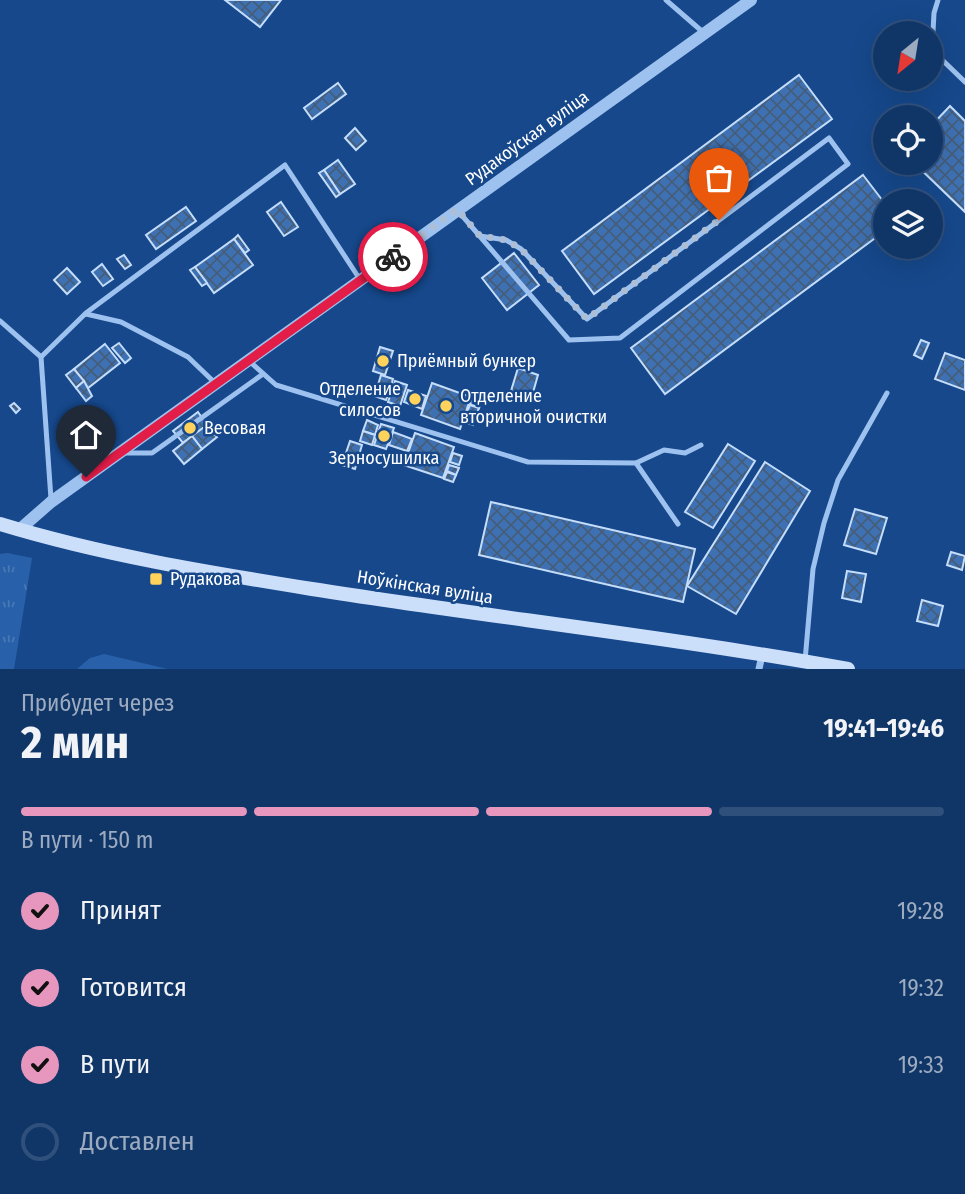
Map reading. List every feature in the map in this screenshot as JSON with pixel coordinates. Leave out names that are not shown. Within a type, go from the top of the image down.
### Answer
[{"type":"main road","name":"Ноўкінская вуліца","points":[[0,524],[103,552],[170,566],[761,662],[805,661],[848,669]]},
{"type":"street","name":"Рудакоўская вуліца","points":[[19,530],[51,502],[751,0]]},
{"type":"lane","points":[[666,0],[704,33]]},
{"type":"lane","points":[[938,0],[934,13],[932,50],[965,82]]},
{"type":"lane","points":[[457,209],[480,236],[569,340],[620,338],[848,164],[829,138],[587,319],[521,249],[506,240],[480,236]]},
{"type":"lane","points":[[41,357],[86,313],[285,164],[361,281]]},
{"type":"lane","points":[[86,313],[121,321],[188,357],[216,385]]},
{"type":"lane","points":[[0,321],[41,357],[51,502]]},
{"type":"lane","points":[[249,361],[276,385],[528,462],[636,463],[664,450],[685,453],[701,444]]},
{"type":"lane","points":[[121,453],[152,453],[263,374]]},
{"type":"lane","points":[[805,661],[813,569],[824,523],[838,480],[887,393]]},
{"type":"lane","points":[[636,463],[678,524]]},
{"type":"green space","points":[[0,554],[32,558],[14,669],[0,669]]},
{"type":"green space","points":[[104,654],[168,669],[77,669],[90,658]]},
{"type":"building","points":[[225,0],[281,0],[260,27]]},
{"type":"building","points":[[799,75],[832,119],[594,294],[562,251]]},
{"type":"building","points":[[338,83],[346,94],[312,119],[304,108]]},
{"type":"building","points":[[950,106],[965,121],[965,212],[926,175],[943,175],[943,113]]},
{"type":"building","points":[[355,128],[366,141],[356,150],[345,138]]},
{"type":"building","points":[[338,160],[355,184],[340,194],[324,170]]},
{"type":"building","points":[[324,170],[340,194],[336,197],[319,173]]},
{"type":"building","points":[[863,175],[874,189],[873,240],[665,394],[631,348]]},
{"type":"building","points":[[281,202],[298,227],[284,236],[267,212]]},
{"type":"building","points":[[186,207],[196,221],[156,249],[146,235]]},
{"type":"building","points":[[238,235],[249,250],[245,253],[234,239]]},
{"type":"building","points":[[234,239],[253,265],[214,293],[195,267]]},
{"type":"building","points":[[514,253],[539,285],[507,310],[482,278]]},
{"type":"building","points":[[124,255],[131,265],[125,269],[117,259]]},
{"type":"building","points":[[102,264],[113,279],[103,286],[92,272]]},
{"type":"building","points":[[195,267],[207,283],[202,286],[190,270]]},
{"type":"building","points":[[67,268],[80,282],[67,294],[54,280]]},
{"type":"building","points":[[921,340],[929,343],[922,359],[914,355]]},
{"type":"building","points":[[119,343],[131,358],[125,363],[112,348]]},
{"type":"building","points":[[105,344],[120,363],[88,388],[74,369]]},
{"type":"building","name":"Приёмный бункер","points":[[380,347],[393,351],[385,375],[373,371]]},
{"type":"building","points":[[945,353],[965,360],[965,390],[935,379]]},
{"type":"building","points":[[518,368],[538,375],[532,396],[511,391]]},
{"type":"building","points":[[74,369],[84,381],[76,388],[66,375]]},
{"type":"building","points":[[381,375],[393,379],[390,390],[378,385]]},
{"type":"building","points":[[84,381],[92,396],[86,401],[76,388]]},
{"type":"building","name":"Зерносушилка","points":[[395,381],[407,385],[400,406],[388,402]]},
{"type":"building","name":"Отделение вторичной очистки","points":[[432,383],[471,397],[460,429],[421,415]]},
{"type":"building","points":[[378,385],[390,390],[386,400],[374,396]]},
{"type":"building","name":"Отделение силосов","points":[[408,390],[426,396],[422,409],[404,402]]},
{"type":"building","points":[[472,398],[481,401],[479,408],[470,404]]},
{"type":"building","points":[[14,403],[20,409],[16,413],[10,406]]},
{"type":"building","points":[[470,405],[479,408],[476,415],[467,412]]},
{"type":"building","name":"Весовая","points":[[198,412],[207,425],[183,443],[173,431]]},
{"type":"building","points":[[467,414],[476,417],[473,425],[464,422]]},
{"type":"building","points":[[367,420],[378,425],[375,435],[363,431]]},
{"type":"building","name":"Зерносушилка","points":[[381,424],[394,428],[386,449],[374,445]]},
{"type":"building","points":[[207,425],[217,437],[202,449],[192,436]]},
{"type":"building","points":[[363,431],[375,435],[372,445],[360,441]]},
{"type":"building","name":"Отделение силосов","points":[[393,432],[412,439],[407,451],[389,445]]},
{"type":"building","name":"Отделение вторичной очистки","points":[[415,433],[454,447],[443,478],[404,465]]},
{"type":"building","points":[[192,436],[202,449],[184,464],[173,451]]},
{"type":"building","points":[[350,441],[362,445],[355,469],[342,465]]},
{"type":"building","points":[[728,444],[755,461],[713,528],[685,512]]},
{"type":"building","points":[[453,453],[462,456],[459,465],[450,462]]},
{"type":"building","points":[[765,462],[810,491],[736,614],[687,586]]},
{"type":"building","points":[[449,465],[459,468],[456,475],[447,471]]},
{"type":"building","points":[[447,472],[456,475],[453,482],[444,479]]},
{"type":"building","points":[[491,502],[695,549],[683,602],[479,555]]},
{"type":"building","points":[[855,509],[887,518],[876,554],[844,545]]},
{"type":"building","points":[[951,552],[965,556],[962,570],[947,565]]},
{"type":"building","points":[[847,571],[866,574],[861,602],[842,598]]},
{"type":"building","points":[[922,600],[943,606],[938,626],[917,621]]},
{"type":"way so far","points":[[393,257],[457,209],[480,236],[506,240],[521,249],[587,319],[719,220]]},
{"type":"place","name":"Приёмный бункер","points":[[383,361]]},
{"type":"place","name":"Отделение силосов","points":[[415,399]]},
{"type":"place","name":"Отделение вторичной очистки","points":[[446,406]]},
{"type":"place","name":"Весовая","points":[[190,428]]},
{"type":"place","name":"Зерносушилка","points":[[384,436]]},
{"type":"place","name":"Рудакова","points":[[156,579]]},
{"type":"route","points":[[86,477],[393,257]]}]
